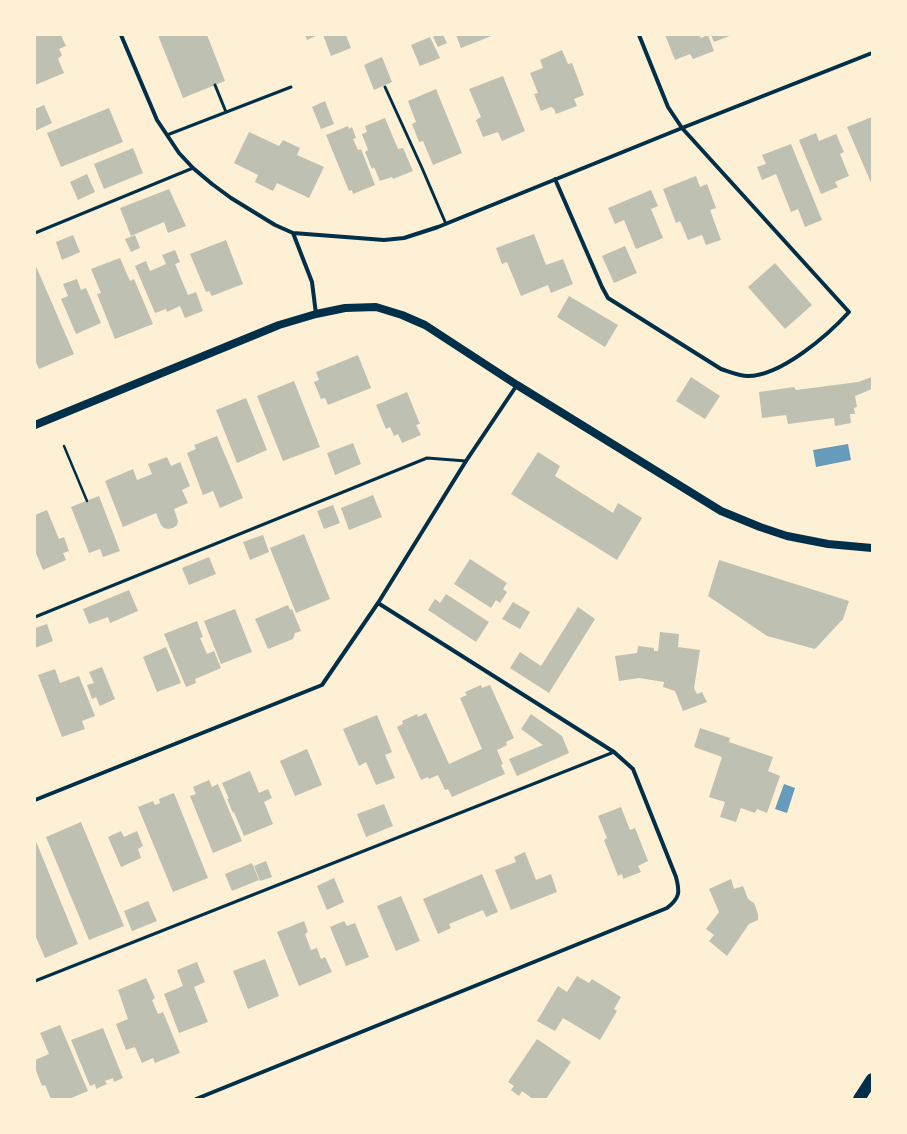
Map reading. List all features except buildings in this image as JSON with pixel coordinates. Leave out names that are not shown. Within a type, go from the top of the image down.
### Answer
[{"type":"highway","points":[[859,1099],[872,1079]]},
{"type":"main road","points":[[35,425],[280,325],[316,314],[345,308],[376,307],[402,315],[425,325],[516,385],[721,512],[787,536],[828,544],[872,548]]},
{"type":"street","points":[[121,35],[157,120],[179,153],[193,168],[231,198],[275,225],[294,233],[384,240],[404,238],[446,224],[872,52]]},
{"type":"street","points":[[555,179],[608,298],[721,369],[734,374],[748,376],[762,374],[775,369],[793,359],[836,325],[849,312],[682,128],[668,107],[639,35]]},
{"type":"street","points":[[294,233],[311,277],[316,314]]},
{"type":"street","points":[[35,800],[322,685],[378,603],[466,461],[516,385]]},
{"type":"street","points":[[196,1099],[667,908],[674,902],[679,894],[679,887],[670,862],[633,770],[614,752],[378,603]]},
{"type":"lane","points":[[215,85],[226,112]]},
{"type":"lane","points":[[167,135],[291,87]]},
{"type":"lane","points":[[385,87],[446,224]]},
{"type":"lane","points":[[35,233],[193,168]]},
{"type":"lane","points":[[35,617],[427,458],[466,461]]},
{"type":"lane","points":[[35,981],[614,752]]},
{"type":"path","points":[[64,446],[87,501]]},
{"type":"water","points":[[848,444],[851,460],[816,467],[813,450]]},
{"type":"water","points":[[784,784],[795,788],[787,813],[775,809]]}]
